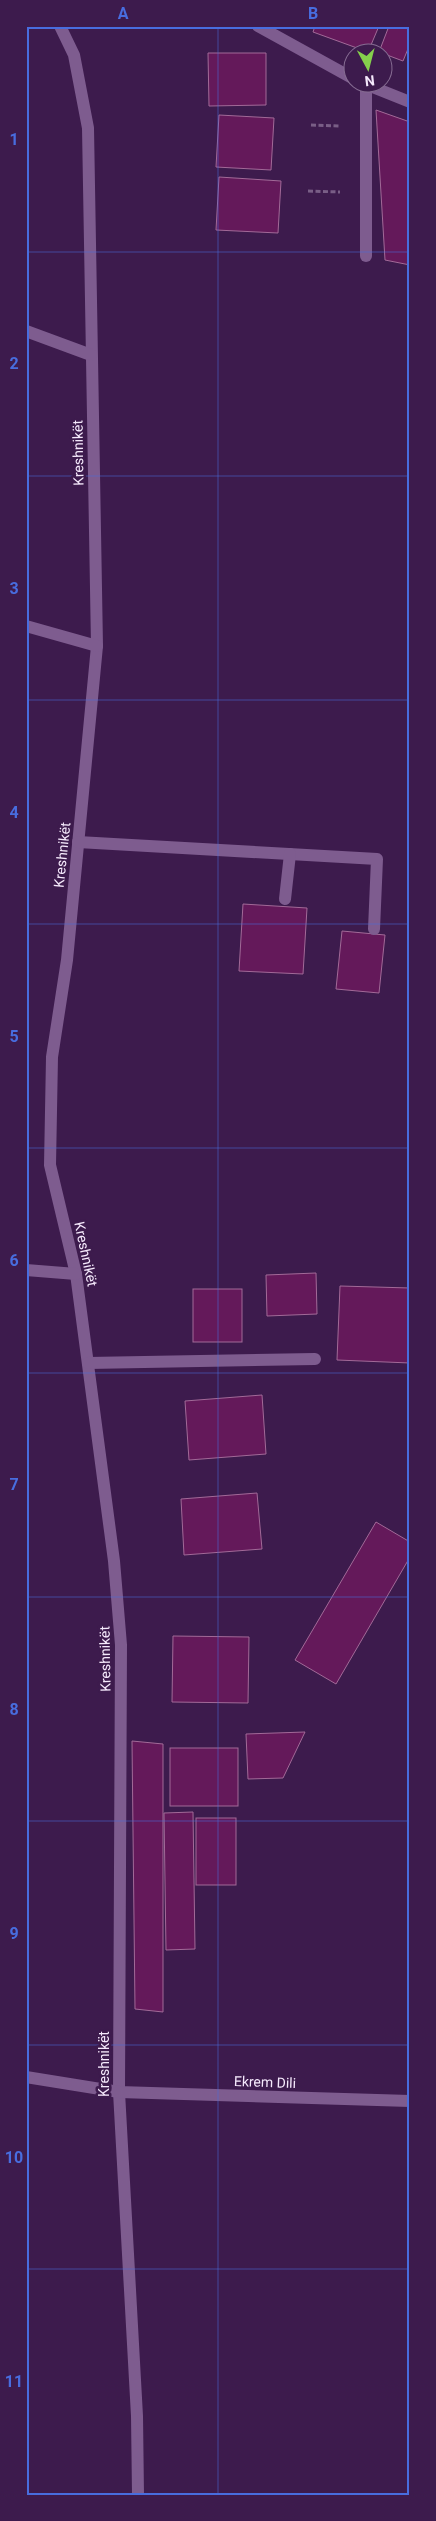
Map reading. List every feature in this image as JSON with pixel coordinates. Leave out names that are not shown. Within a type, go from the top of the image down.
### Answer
[{"type":"street","name":"Kreshnikët","points":[[60,26],[74,55],[88,128],[97,646],[67,960],[52,1057],[50,1165],[76,1274],[114,1561],[121,1644],[119,2092],[137,2416],[138,2495]]},
{"type":"street","points":[[258,26],[344,73]]},
{"type":"street","points":[[363,92],[366,256]]},
{"type":"street","points":[[384,92],[410,102]]},
{"type":"street","points":[[26,331],[91,355]]},
{"type":"street","points":[[26,626],[97,646]]},
{"type":"street","points":[[78,842],[377,859],[374,929]]},
{"type":"street","points":[[285,899],[290,854]]},
{"type":"street","points":[[26,1270],[76,1274]]},
{"type":"street","points":[[88,1363],[315,1360]]},
{"type":"street","name":"Ekrem Dili","points":[[26,2077],[119,2092],[410,2101]]},
{"type":"path","points":[[308,191],[366,193]]},
{"type":"building","points":[[315,26],[379,26],[372,42],[344,43],[313,32]]},
{"type":"building","points":[[389,26],[410,26],[410,44],[403,61],[394,58],[394,42],[383,42]]},
{"type":"building","points":[[208,53],[266,53],[266,105],[209,106]]},
{"type":"building","points":[[376,110],[410,122],[410,265],[385,260]]},
{"type":"building","points":[[219,115],[274,118],[271,170],[216,167]]},
{"type":"building","points":[[219,177],[281,181],[278,233],[216,230]]},
{"type":"building","points":[[243,904],[307,908],[303,974],[239,971]]},
{"type":"building","points":[[342,931],[385,935],[379,993],[336,989]]},
{"type":"building","points":[[316,1273],[317,1314],[267,1316],[266,1275]]},
{"type":"building","points":[[340,1286],[410,1288],[410,1363],[337,1360]]},
{"type":"building","points":[[193,1289],[242,1289],[242,1342],[193,1342]]},
{"type":"building","points":[[262,1395],[266,1454],[189,1460],[185,1401]]},
{"type":"building","points":[[257,1493],[262,1549],[184,1555],[181,1499]]},
{"type":"building","points":[[376,1522],[410,1542],[410,1557],[336,1684],[295,1660]]},
{"type":"building","points":[[173,1636],[249,1637],[248,1703],[172,1702]]},
{"type":"building","points":[[305,1732],[283,1778],[248,1779],[246,1734]]},
{"type":"building","points":[[132,1741],[163,1744],[163,2012],[135,2009]]},
{"type":"building","points":[[170,1748],[238,1748],[238,1806],[170,1806]]},
{"type":"building","points":[[193,1812],[195,1949],[166,1950],[164,1813]]},
{"type":"building","points":[[196,1818],[236,1818],[236,1885],[196,1885]]}]
